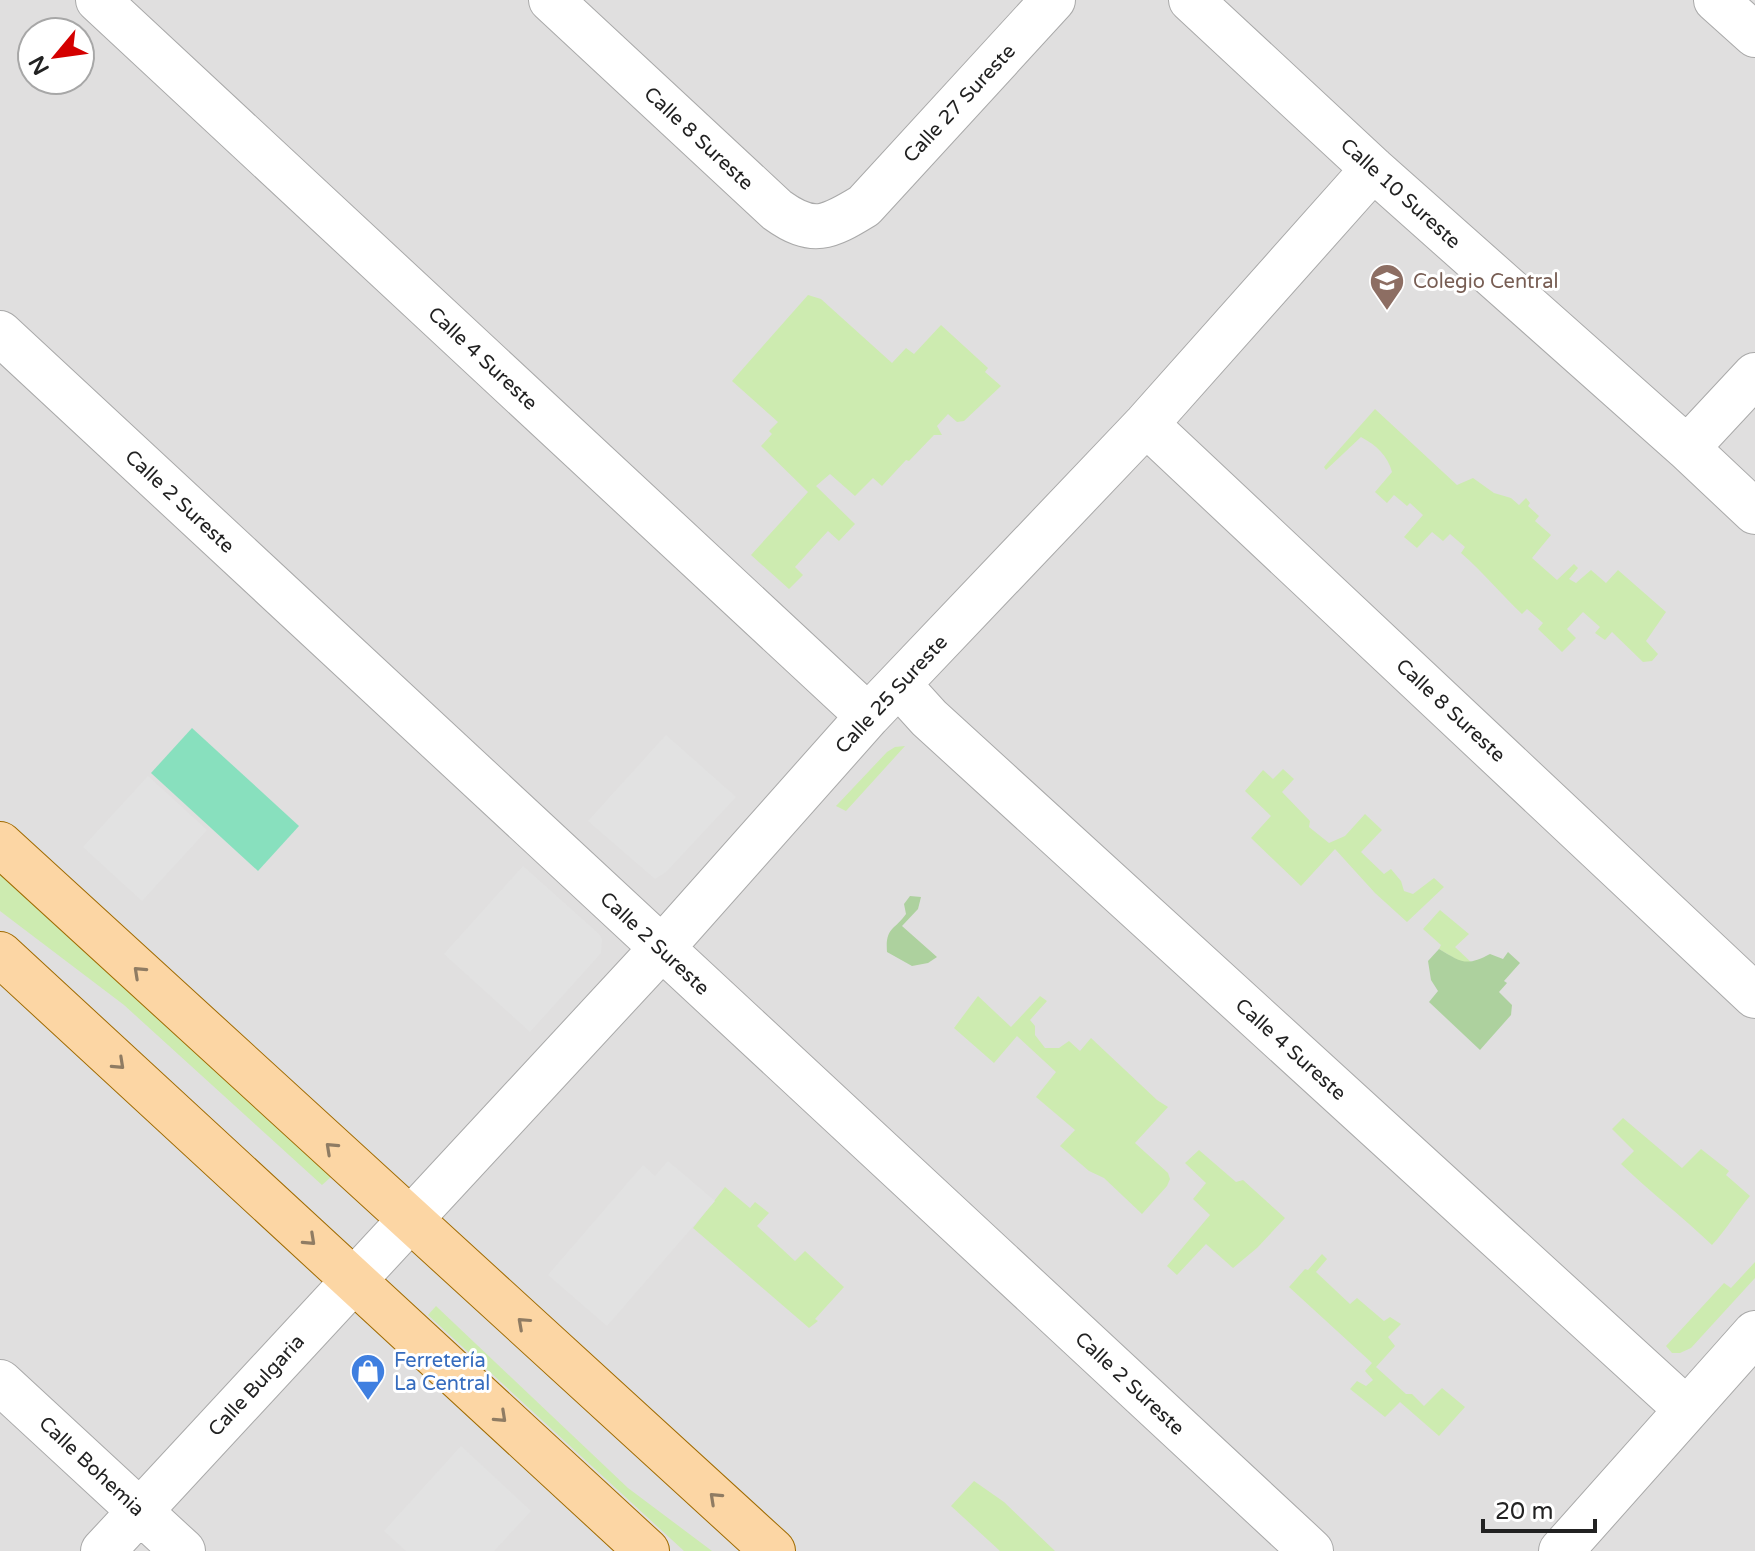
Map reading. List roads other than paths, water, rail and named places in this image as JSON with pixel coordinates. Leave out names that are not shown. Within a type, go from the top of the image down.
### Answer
[{"type":"main road","points":[[0,844],[773,1551]]},
{"type":"main road","points":[[0,954],[647,1551]]},
{"type":"street","name":"Calle 4 Sureste","points":[[98,0],[868,716]]},
{"type":"street","name":"Calle 8 Sureste","points":[[551,0],[765,200],[794,222],[808,227],[823,227],[864,206]]},
{"type":"street","name":"Calle 27 Sureste","points":[[864,206],[1053,0]]},
{"type":"street","name":"Calle 10 Sureste","points":[[1191,0],[1373,169],[1755,512]]},
{"type":"street","points":[[1716,0],[1755,35]]},
{"type":"street","name":"Calle 25 Sureste","points":[[408,1219],[661,949],[868,716],[900,686],[1146,424],[1373,169]]},
{"type":"street","name":"Calle 2 Sureste","points":[[0,333],[1311,1551]]},
{"type":"street","points":[[1687,448],[1755,375]]},
{"type":"street","name":"Calle 8 Sureste","points":[[1146,424],[1755,996]]},
{"type":"street","name":"Calle 4 Sureste","points":[[900,686],[929,718],[1686,1409]]},
{"type":"street","name":"Calle Bulgaria","points":[[103,1551],[408,1219]]},
{"type":"street","points":[[1561,1551],[1755,1333]]},
{"type":"street","name":"Calle Bohemia","points":[[0,1382],[183,1551]]},
{"type":"place","name":"Colegio Central","points":[[1387,312]]},
{"type":"place","name":"Ferretería La Central","points":[[368,1402]]}]
